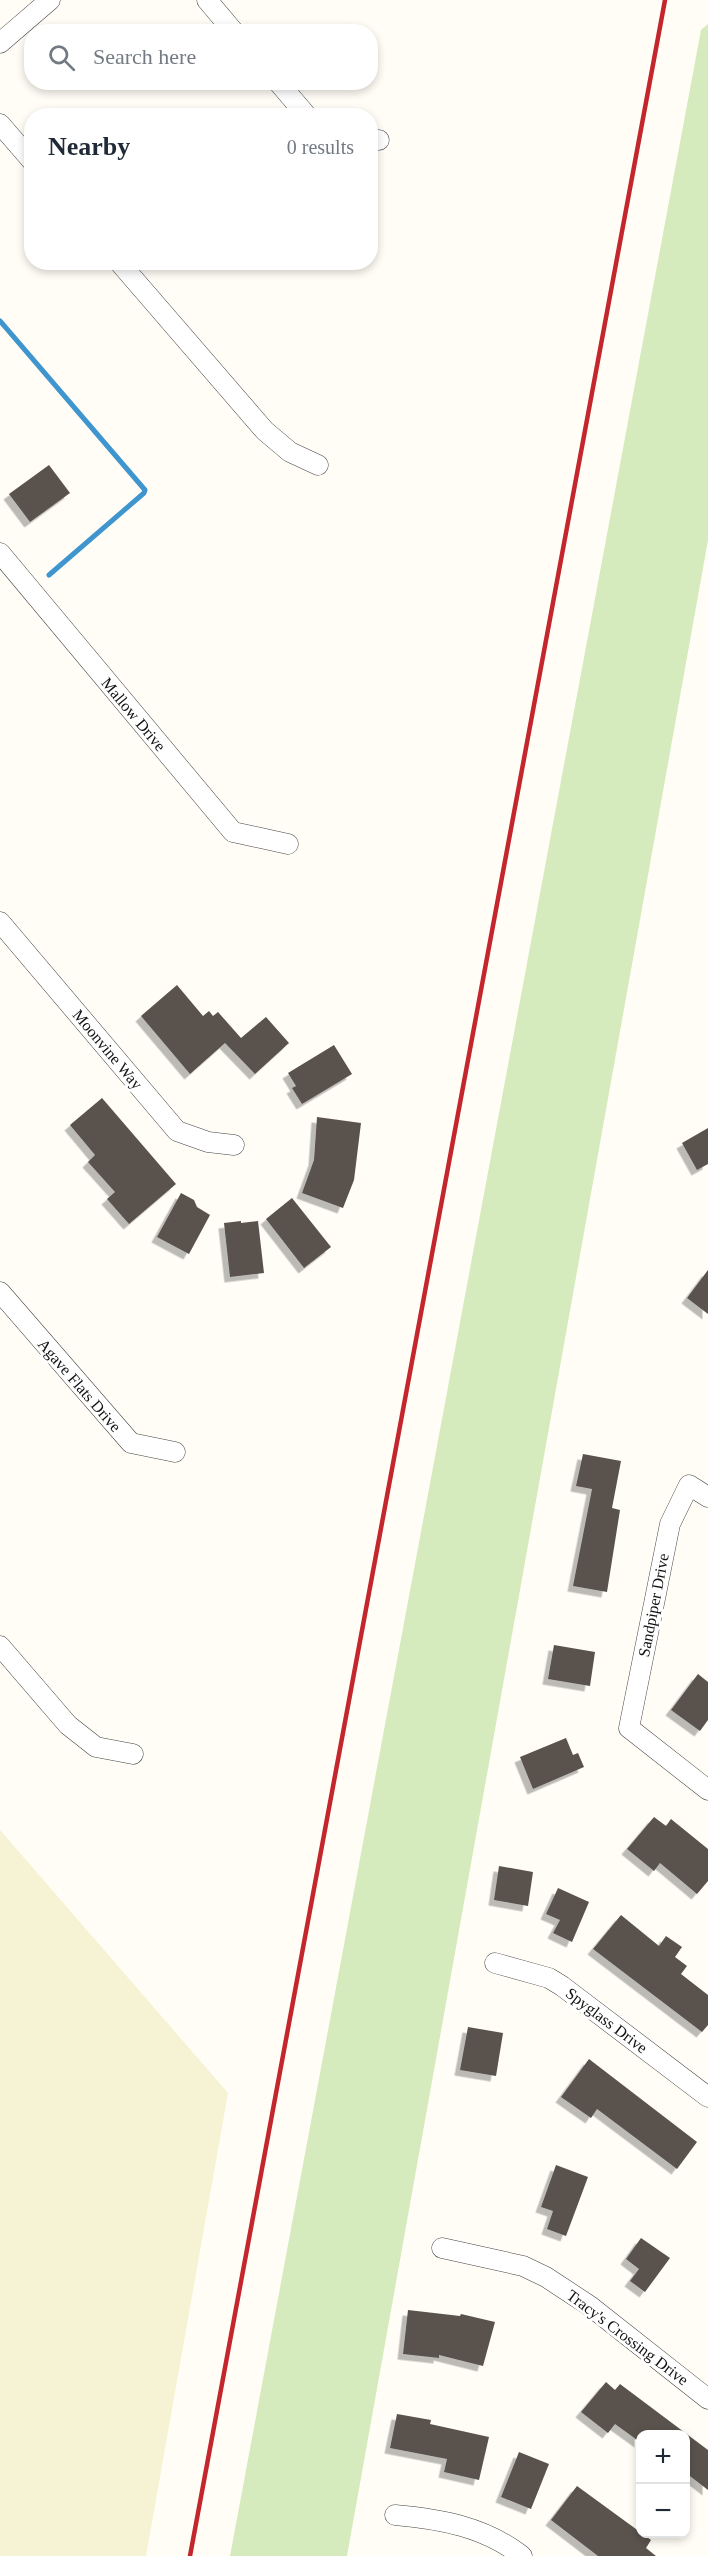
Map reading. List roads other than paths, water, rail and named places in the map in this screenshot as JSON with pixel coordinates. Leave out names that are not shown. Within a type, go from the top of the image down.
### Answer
[{"type":"street","points":[[0,43],[50,0]]},
{"type":"street","points":[[207,0],[227,24]]},
{"type":"street","points":[[286,90],[300,108]]},
{"type":"street","points":[[0,124],[24,152]]},
{"type":"street","points":[[126,270],[265,431],[291,452],[318,465]]},
{"type":"street","name":"Mallow Drive","points":[[0,553],[233,832],[288,844]]},
{"type":"street","name":"Moonvine Way","points":[[0,922],[177,1131],[208,1142],[234,1145]]},
{"type":"street","name":"Agave Flats Drive","points":[[0,1292],[131,1443],[175,1452]]},
{"type":"street","name":"Sandpiper Drive","points":[[708,1497],[689,1485],[670,1524],[629,1728],[708,1790]]},
{"type":"street","points":[[0,1646],[69,1725],[96,1748],[133,1754]]},
{"type":"street","name":"Spyglass Drive","points":[[495,1963],[549,1978],[562,1986],[708,2097]]},
{"type":"street","name":"Tracy's Crossing Drive","points":[[442,2248],[523,2266],[546,2277],[590,2306],[708,2399]]},
{"type":"street","points":[[395,2515],[429,2518],[490,2534],[522,2556]]},
{"type":"waterway","points":[[0,321],[145,490],[49,575]]},
{"type":"railway","points":[[190,2556],[665,0]]}]
